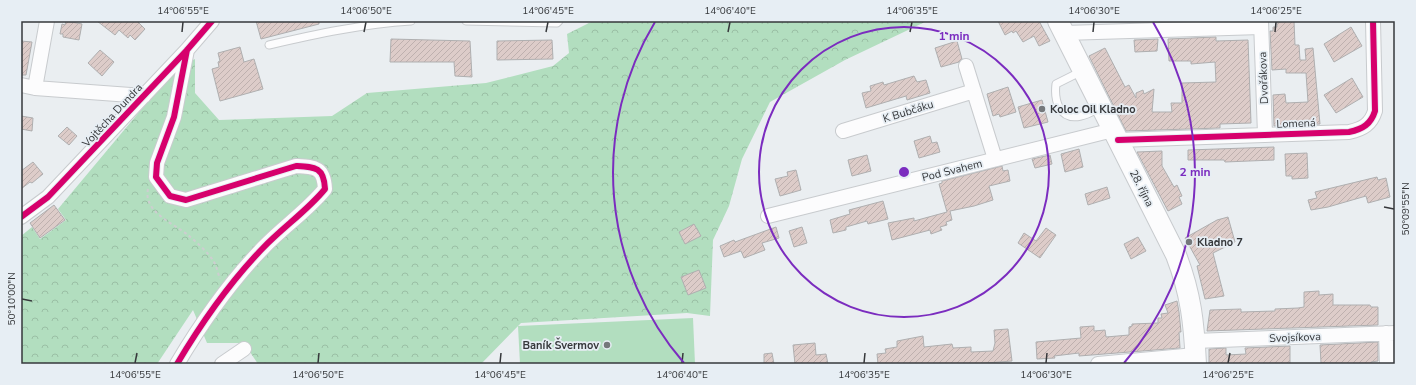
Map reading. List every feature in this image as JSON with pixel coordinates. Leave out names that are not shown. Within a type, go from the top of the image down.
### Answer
[{"type":"main road","name":"28. října","points":[[1061,27],[1170,243],[1181,268],[1190,297],[1195,353]]},
{"type":"street","points":[[35,88],[47,21]]},
{"type":"street","name":"Vojtěcha Dundra","points":[[21,217],[48,197],[187,50],[212,21]]},
{"type":"street","name":"Lomená","points":[[1115,135],[1265,135],[1349,132],[1357,130],[1366,126],[1373,119],[1375,111],[1373,21]]},
{"type":"street","points":[[1061,27],[1261,24]]},
{"type":"street","name":"Dvořákova","points":[[1261,24],[1265,135]]},
{"type":"street","points":[[177,364],[194,335],[221,296],[264,247],[314,202],[325,189],[324,177],[319,170],[311,166],[296,166],[186,200],[170,196],[156,177],[157,163],[174,117],[187,50]]},
{"type":"street","points":[[966,66],[994,159]]},
{"type":"street","points":[[21,85],[35,88],[144,96]]},
{"type":"street","name":"K Bubčáku","points":[[843,131],[974,91]]},
{"type":"street","name":"Pod Svahem","points":[[768,216],[994,159],[1115,135]]},
{"type":"street","points":[[1387,364],[1390,333]]},
{"type":"street","name":"Svojsíkova","points":[[1098,364],[1390,333]]},
{"type":"street","points":[[222,364],[244,349]]},
{"type":"lane","points":[[269,45],[325,32],[392,22],[411,21]]},
{"type":"lane","points":[[466,21],[557,23],[559,21]]},
{"type":"lane","points":[[1083,71],[1056,84],[1055,95],[1057,105],[1062,112],[1072,117],[1081,116],[1101,107]]},
{"type":"path","points":[[158,214],[188,235],[214,261],[221,282],[221,296]]},
{"type":"green space","points":[[593,21],[927,21],[845,60],[770,102],[742,159],[729,206],[713,240],[710,316],[687,313],[521,323],[481,364],[258,364],[244,343],[207,343],[193,310],[157,364],[21,364],[21,236],[32,227],[40,239],[66,220],[58,209],[176,68],[195,59],[195,93],[219,120],[332,116],[367,93],[486,83],[553,66],[569,53],[567,34]]},
{"type":"green space","name":"Baník Švermov","points":[[693,318],[695,364],[520,364],[518,326]]},
{"type":"building","points":[[66,21],[82,24],[79,40],[63,37],[63,34],[60,34],[62,24],[65,25]]},
{"type":"building","points":[[97,21],[137,21],[145,29],[135,40],[130,35],[128,38],[119,30],[115,35]]},
{"type":"building","points":[[256,21],[319,21],[319,24],[261,39]]},
{"type":"building","points":[[998,21],[1039,21],[1050,41],[1039,46],[1034,36],[1023,42],[1016,31],[1013,33],[1012,31],[1005,35]]},
{"type":"building","points":[[1294,21],[1295,45],[1299,45],[1300,60],[1306,60],[1305,49],[1313,48],[1320,124],[1274,126],[1273,95],[1285,94],[1286,103],[1308,102],[1306,73],[1286,73],[1286,69],[1272,70],[1270,31],[1273,31],[1273,27],[1277,27],[1277,22]]},
{"type":"building","points":[[1351,27],[1362,46],[1334,62],[1324,44]]},
{"type":"building","points":[[1216,37],[1216,41],[1248,40],[1251,123],[1220,124],[1220,128],[1126,131],[1089,56],[1105,48],[1125,87],[1129,85],[1136,98],[1136,93],[1143,90],[1144,94],[1154,89],[1152,112],[1172,112],[1171,103],[1182,103],[1182,83],[1216,82],[1215,62],[1191,64],[1191,61],[1169,61],[1168,39]]},
{"type":"building","points":[[391,39],[470,41],[472,77],[455,76],[454,62],[390,62]]},
{"type":"building","points":[[1158,39],[1157,51],[1135,52],[1134,40]]},
{"type":"building","points":[[552,40],[553,59],[497,60],[497,41]]},
{"type":"building","points":[[21,41],[32,42],[26,75],[21,75]]},
{"type":"building","points":[[957,41],[962,59],[959,62],[941,67],[935,48]]},
{"type":"building","points":[[240,47],[244,62],[254,59],[263,89],[220,101],[212,69],[219,67],[218,62],[220,61],[218,53]]},
{"type":"building","points":[[100,50],[114,62],[102,76],[88,63]]},
{"type":"building","points":[[914,76],[917,82],[926,80],[930,93],[907,100],[906,96],[866,108],[862,93],[871,91],[870,86],[883,82],[884,85]]},
{"type":"building","points":[[1352,78],[1363,97],[1336,113],[1324,95]]},
{"type":"building","points":[[1008,87],[1016,112],[1000,117],[999,114],[993,116],[987,94]]},
{"type":"building","points":[[1042,100],[1048,122],[1024,128],[1018,107]]},
{"type":"building","points":[[21,116],[33,118],[32,131],[21,129]]},
{"type":"building","points":[[67,127],[77,136],[69,145],[58,136]]},
{"type":"building","points":[[930,136],[932,143],[937,142],[940,152],[919,158],[914,141]]},
{"type":"building","points":[[1274,147],[1274,160],[1225,162],[1224,160],[1188,160],[1188,150]]},
{"type":"building","points":[[1079,149],[1083,167],[1065,172],[1061,154]]},
{"type":"building","points":[[1162,151],[1162,166],[1174,187],[1177,185],[1182,196],[1179,197],[1182,204],[1168,211],[1137,152]]},
{"type":"building","points":[[1307,153],[1308,178],[1292,179],[1292,176],[1286,176],[1285,154]]},
{"type":"building","points":[[867,155],[871,171],[852,176],[848,160]]},
{"type":"building","points":[[1050,155],[1052,164],[1035,168],[1032,159]]},
{"type":"building","points":[[33,162],[43,174],[32,183],[30,182],[21,189],[21,171]]},
{"type":"building","points":[[1002,166],[1003,171],[1008,170],[1010,181],[989,186],[993,200],[950,211],[952,220],[946,222],[947,225],[940,227],[942,230],[931,234],[930,230],[892,240],[888,223],[914,218],[914,221],[947,212],[939,184],[942,183],[942,181]]},
{"type":"building","points":[[796,170],[801,190],[780,196],[775,179],[788,176],[787,172]]},
{"type":"building","points":[[1377,177],[1378,180],[1386,178],[1390,197],[1368,203],[1366,196],[1328,207],[1311,210],[1308,200],[1317,198],[1315,192]]},
{"type":"building","points":[[1107,187],[1110,198],[1088,205],[1085,194]]},
{"type":"building","points":[[883,201],[888,219],[868,224],[867,221],[846,227],[846,230],[833,233],[830,220],[850,214],[849,210]]},
{"type":"building","points":[[54,205],[65,220],[40,238],[30,223]]},
{"type":"building","points":[[1228,217],[1235,242],[1213,253],[1224,296],[1205,299],[1197,266],[1200,265],[1185,238],[1217,220]]},
{"type":"building","points":[[694,224],[701,236],[685,244],[679,232]]},
{"type":"building","points":[[776,227],[779,238],[762,243],[765,250],[744,258],[741,251],[724,257],[720,246]]},
{"type":"building","points":[[802,227],[807,243],[794,247],[789,231]]},
{"type":"building","points":[[1046,228],[1056,235],[1040,258],[1018,243],[1024,233],[1036,241]]},
{"type":"building","points":[[1138,237],[1146,251],[1131,259],[1124,244]]},
{"type":"building","points":[[699,270],[706,288],[688,295],[681,277]]},
{"type":"building","points":[[1319,291],[1319,295],[1333,294],[1333,305],[1370,305],[1371,307],[1378,307],[1378,325],[1207,331],[1210,310],[1241,309],[1241,312],[1275,311],[1275,309],[1304,307],[1304,292]]},
{"type":"building","points":[[1177,301],[1181,332],[1179,332],[1180,348],[1079,356],[1079,353],[1054,356],[1055,358],[1037,359],[1036,342],[1081,338],[1080,327],[1094,326],[1094,331],[1105,330],[1106,337],[1129,335],[1129,327],[1132,326],[1132,324],[1158,323],[1158,318],[1162,318],[1161,314],[1168,313],[1165,305]]},
{"type":"building","points":[[1008,329],[1012,361],[973,364],[878,364],[877,354],[886,353],[885,349],[897,347],[897,341],[923,336],[924,347],[952,344],[953,348],[971,347],[971,352],[993,351],[995,343],[994,330]]},
{"type":"building","points":[[1378,342],[1378,361],[1371,362],[1371,364],[1321,363],[1320,345]]},
{"type":"building","points":[[815,343],[816,355],[826,354],[828,364],[795,364],[793,345]]},
{"type":"building","points":[[1290,346],[1290,364],[1209,364],[1209,349],[1226,348],[1226,355],[1246,354],[1245,348]]},
{"type":"building","points":[[772,353],[774,364],[764,364],[764,354]]},
{"type":"cycle path","points":[[21,217],[48,197],[187,50],[212,21]]},
{"type":"cycle path","points":[[1118,140],[1349,132],[1358,129],[1369,123],[1375,111],[1373,21]]},
{"type":"cycle path","points":[[177,364],[196,333],[227,289],[271,240],[311,205],[325,189],[323,176],[320,172],[313,168],[296,166],[186,200],[170,196],[156,177],[157,163],[174,117],[187,50]]},
{"type":"place","name":"Koloc Oil Kladno","points":[[1042,109]]},
{"type":"place","name":"Kladno 7","points":[[1189,242]]},
{"type":"place","name":"Baník Švermov","points":[[607,345]]}]
